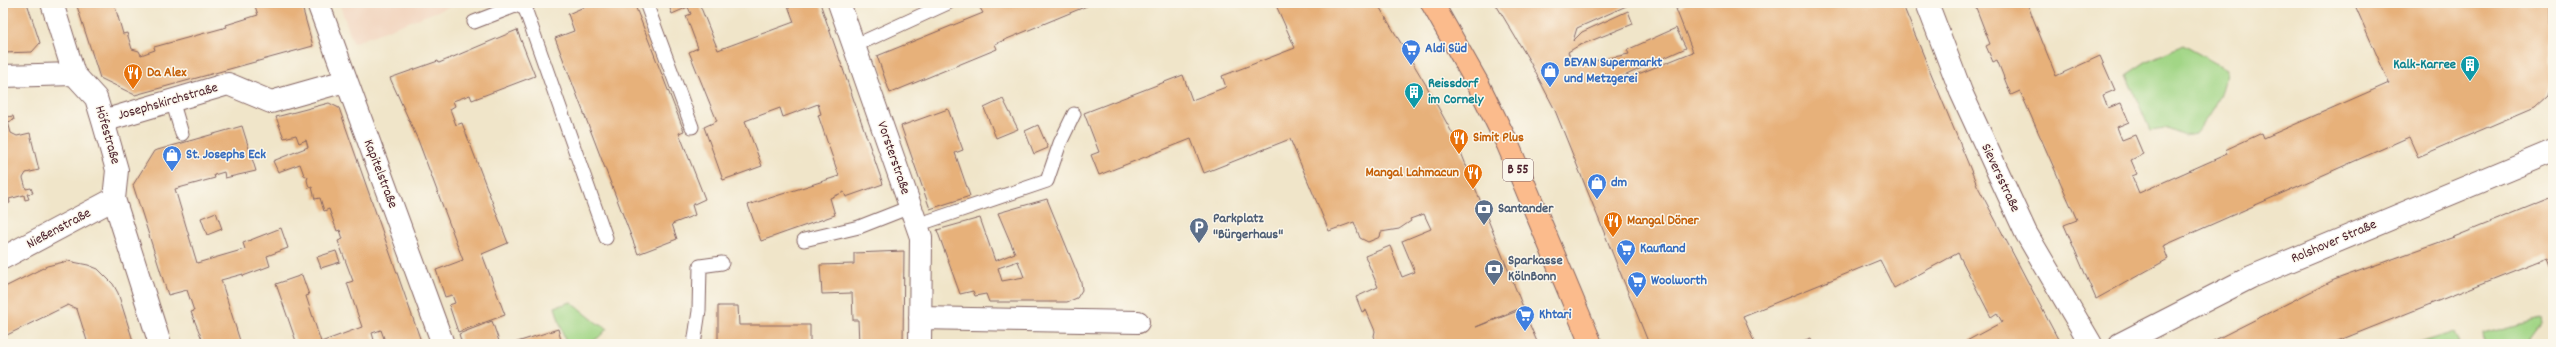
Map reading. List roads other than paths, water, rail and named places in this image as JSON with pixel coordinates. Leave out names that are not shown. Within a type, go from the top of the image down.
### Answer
[{"type":"main road","name":"B 55","points":[[1432,3],[1479,86],[1508,145],[1591,344]]},
{"type":"street","name":"Höfestraße","points":[[52,3],[74,74],[96,98],[117,170],[114,199],[160,344]]},
{"type":"street","name":"Kapitelstraße","points":[[318,3],[345,81],[443,344]]},
{"type":"street","name":"Vorsterstraße","points":[[839,3],[921,237],[920,344]]},
{"type":"street","name":"Sieversstraße","points":[[1927,3],[1961,92],[2026,233],[2091,344]]},
{"type":"street","points":[[3,76],[74,74]]},
{"type":"street","name":"Josephskirchstraße","points":[[103,121],[228,84],[271,102],[345,81]]},
{"type":"street","name":"Rolshover Straße","points":[[2120,344],[2251,278],[2553,151]]},
{"type":"street","name":"Nießenstraße","points":[[3,258],[114,199]]},
{"type":"street","points":[[920,318],[1138,322]]},
{"type":"lane","points":[[474,22],[523,3],[606,238]]},
{"type":"lane","points":[[646,3],[692,127]]},
{"type":"lane","points":[[854,46],[948,3]]},
{"type":"lane","points":[[172,100],[182,134]]},
{"type":"lane","points":[[804,240],[914,216],[1047,181],[1060,143],[1074,114]]},
{"type":"lane","points":[[694,344],[699,311],[700,266],[722,263]]},
{"type":"place","name":"Aldi Süd","points":[[1411,66]]},
{"type":"place","name":"Kalk-Karree","points":[[2470,82]]},
{"type":"place","name":"BEYAN Supermarkt und Metzgerei","points":[[1550,88]]},
{"type":"place","name":"Da Alex","points":[[133,90]]},
{"type":"place","name":"Reissdorf im Cornely","points":[[1414,109]]},
{"type":"place","name":"Simit Plus","points":[[1459,155]]},
{"type":"place","name":"St. Josephs Eck","points":[[172,172]]},
{"type":"place","name":"Mangal Lahmacun","points":[[1473,190]]},
{"type":"place","name":"dm","points":[[1597,200]]},
{"type":"place","name":"Santander","points":[[1484,226]]},
{"type":"place","name":"Mangal Döner","points":[[1613,238]]},
{"type":"place","name":"Parkplatz \"Bürgerhaus\"","points":[[1199,244]]},
{"type":"place","name":"Kaufland","points":[[1626,266]]},
{"type":"place","name":"Sparkasse KölnBonn","points":[[1494,286]]},
{"type":"place","name":"Woolworth","points":[[1637,298]]},
{"type":"place","name":"Khtari","points":[[1525,332]]}]
